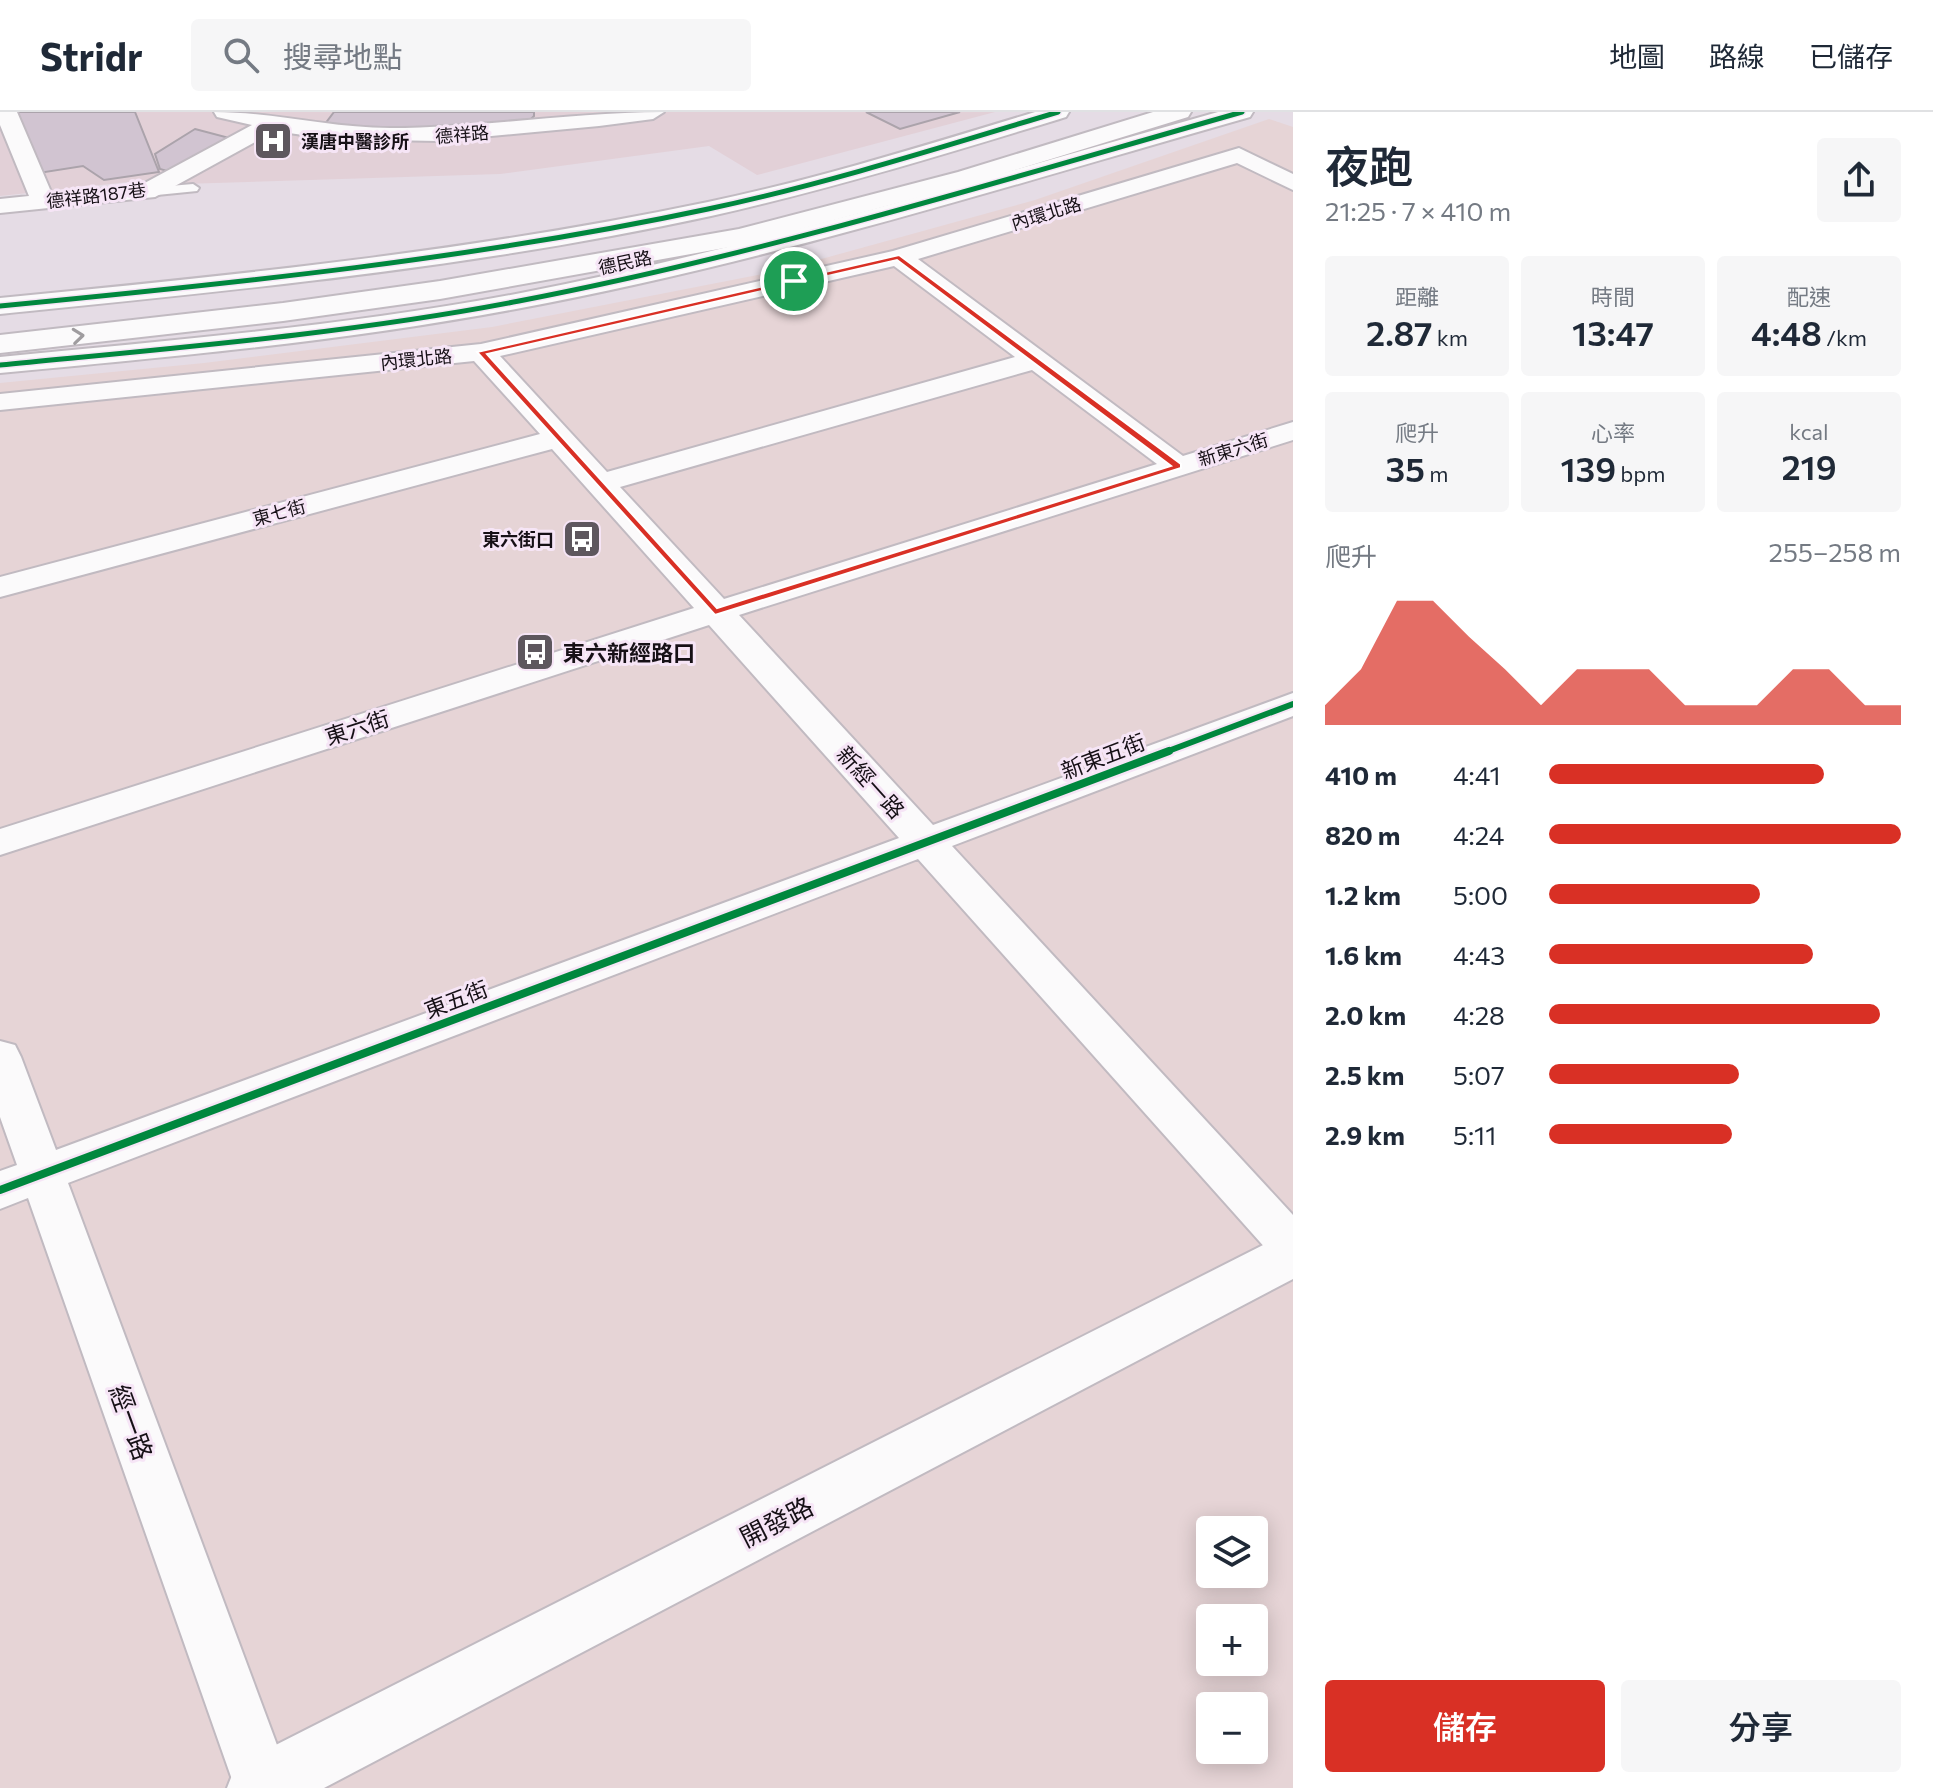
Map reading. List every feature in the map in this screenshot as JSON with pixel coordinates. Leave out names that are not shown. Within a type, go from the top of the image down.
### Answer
[{"type":"street","points":[[6,112],[43,202]]},
{"type":"street","name":"德祥路","points":[[225,112],[272,123],[341,133],[422,137],[555,118],[653,112]]},
{"type":"street","name":"德民路","points":[[0,306],[297,274],[485,248],[709,209],[819,181],[1058,112]]},
{"type":"street","name":"德民路","points":[[0,323],[321,290],[601,246],[843,196],[1119,112]]},
{"type":"street","name":"德民路","points":[[0,344],[283,312],[440,290],[741,237],[967,177],[1179,112]]},
{"type":"street","name":"德民路","points":[[0,365],[295,336],[521,301],[846,226],[1242,112]]},
{"type":"street","name":"德祥路187巷","points":[[0,206],[147,192],[272,123]]},
{"type":"street","name":"內環北路","points":[[0,402],[481,352],[899,257],[1239,155],[1293,183]]},
{"type":"street","points":[[899,257],[1178,466]]},
{"type":"street","name":"新經一路","points":[[481,352],[1293,1247]]},
{"type":"street","points":[[600,483],[1036,360]]},
{"type":"street","name":"新東六街","points":[[715,612],[1293,431]]},
{"type":"street","name":"東七街","points":[[0,587],[559,438]]},
{"type":"street","name":"東六街","points":[[0,842],[715,612]]},
{"type":"street","name":"新東五街","points":[[925,842],[1293,704]]},
{"type":"street","name":"東五街","points":[[21,1182],[925,842]]},
{"type":"street","name":"經一路","points":[[0,1057],[21,1182],[262,1787]]},
{"type":"street","name":"開發路","points":[[262,1787],[1293,1254]]},
{"type":"lane","points":[[147,192],[193,188]]},
{"type":"shaded area","points":[[0,112],[995,112],[757,175],[709,146],[500,174],[183,184],[156,179],[0,196]]},
{"type":"shaded area","points":[[1269,119],[1293,127],[1293,1788],[0,1788],[0,383],[204,363],[492,327],[778,271],[1035,200]]},
{"type":"building","points":[[11,112],[135,112],[159,172],[104,180],[83,166],[39,173]]},
{"type":"building","points":[[334,112],[534,112],[534,116],[530,120],[489,127],[367,128],[325,124]]},
{"type":"building","points":[[866,112],[960,112],[900,129]]},
{"type":"building","points":[[195,129],[237,140],[178,174],[160,169],[155,154]]},
{"type":"cycle path","points":[[0,306],[356,268],[620,227],[796,188],[1058,112]]},
{"type":"cycle path","points":[[0,365],[261,339],[390,323],[519,301],[793,239],[1242,112]]},
{"type":"cycle path","points":[[0,1190],[1293,704]]},
{"type":"place","name":"漢唐中醫診所","points":[[273,141]]},
{"type":"place","name":"東六街口","points":[[582,539]]},
{"type":"place","name":"東六新經路口","points":[[535,652]]},
{"type":"route","points":[[899,257],[1178,466],[715,612],[481,352],[794,281],[899,257]]}]
